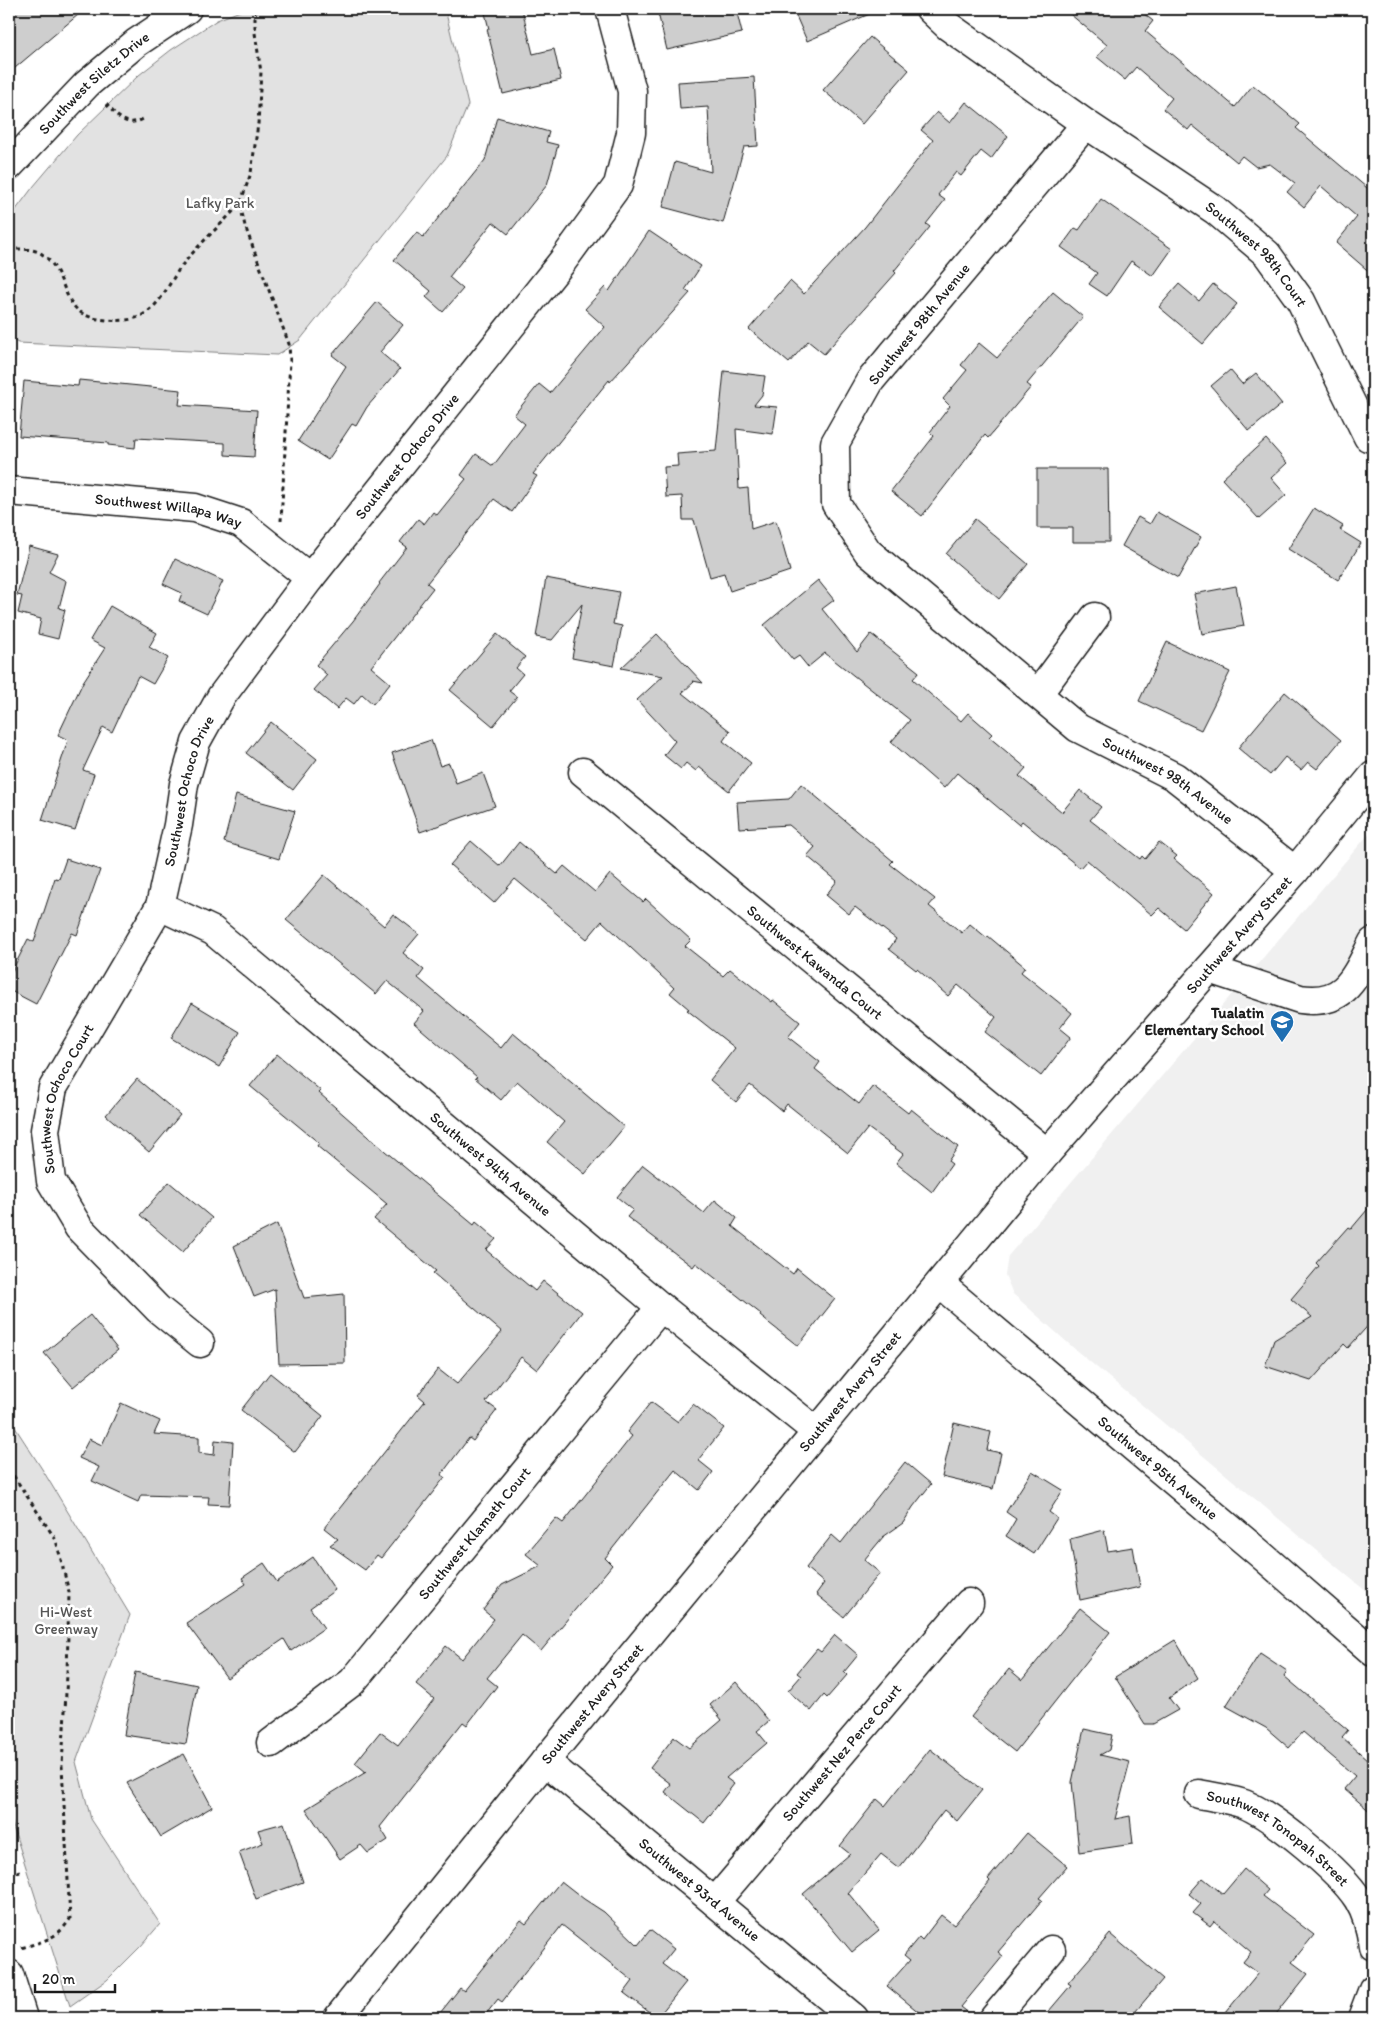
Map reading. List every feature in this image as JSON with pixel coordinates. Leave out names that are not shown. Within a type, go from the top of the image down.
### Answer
[{"type":"street","name":"Southwest Siletz Drive","points":[[9,166],[87,84],[136,43],[187,9]]},
{"type":"street","name":"Southwest Ochoco Drive","points":[[160,906],[178,825],[184,784],[196,742],[221,697],[310,578],[562,262],[618,185],[631,133],[632,91],[610,9]]},
{"type":"street","points":[[930,9],[948,26],[1086,124]]},
{"type":"street","name":"Southwest 98th Court","points":[[1086,124],[1216,210],[1267,254],[1301,301],[1368,437]]},
{"type":"street","name":"Southwest 98th Avenue","points":[[1086,124],[870,381],[835,444],[836,504],[868,552],[1078,728],[1175,777],[1295,870]]},
{"type":"street","name":"Southwest Willapa Way","points":[[9,492],[195,508],[241,523],[310,578]]},
{"type":"street","points":[[1038,694],[1095,617]]},
{"type":"street","name":"Southwest Kawanda Court","points":[[584,772],[1047,1153]]},
{"type":"street","name":"Southwest Avery Street","points":[[338,2018],[545,1761],[1047,1153],[1295,870],[1373,776]]},
{"type":"street","name":"Southwest 94th Avenue","points":[[160,906],[213,931],[661,1306],[817,1432]]},
{"type":"street","name":"Southwest Ochoco Court","points":[[160,906],[53,1088],[45,1130],[51,1181],[79,1228],[158,1309],[200,1343]]},
{"type":"street","points":[[1209,969],[1300,999],[1314,1001],[1327,999],[1340,993],[1350,984],[1373,942]]},
{"type":"street","name":"Southwest 95th Avenue","points":[[940,1284],[1266,1558],[1373,1652]]},
{"type":"street","name":"Southwest Klamath Court","points":[[271,1743],[352,1682],[661,1306]]},
{"type":"street","name":"Southwest Nez Perce Court","points":[[715,1902],[969,1603]]},
{"type":"street","name":"Southwest 93rd Avenue","points":[[545,1761],[854,2018]]},
{"type":"street","name":"Southwest Tonopah Street","points":[[1199,1794],[1243,1804],[1265,1815],[1335,1870],[1358,1899],[1371,1932],[1373,1946]]},
{"type":"street","points":[[994,2018],[1050,1950]]},
{"type":"street","points":[[9,1974],[23,2018]]},
{"type":"street","points":[[1362,2018],[1373,1990]]},
{"type":"path","points":[[9,249],[24,249],[40,253],[46,258],[59,274],[62,287],[78,311],[87,316],[101,320],[122,321],[145,314],[154,305],[185,261],[240,204],[251,173],[258,124],[261,72],[255,33],[255,9]]},
{"type":"path","points":[[87,84],[120,119],[131,123],[142,119]]},
{"type":"path","points":[[240,204],[245,226],[289,344],[290,361],[281,521],[269,544]]},
{"type":"path","points":[[9,1469],[56,1540],[69,1592],[62,1766],[70,1919],[65,1928],[54,1938],[9,1952]]},
{"type":"path","points":[[9,1875],[20,1871]]},
{"type":"shaded area","name":"Tualatin Elementary School","points":[[1373,829],[1373,1597],[1077,1351],[1013,1294],[1005,1275],[1008,1256]]},
{"type":"green space","name":"Lafky Park","points":[[245,9],[445,9],[468,105],[447,156],[300,340],[277,355],[18,343],[9,338],[9,219],[77,135],[139,75],[171,50],[217,20]]},
{"type":"green space","name":"Hi-West Greenway","points":[[9,1418],[130,1615],[76,1762],[91,1819],[160,1924],[107,1980],[70,2006],[9,1814]]},
{"type":"building","points":[[9,9],[85,9],[9,73]]},
{"type":"building","points":[[484,9],[522,9],[533,54],[554,49],[561,80],[503,94]]},
{"type":"building","points":[[657,9],[722,9],[724,15],[737,13],[742,33],[667,50]]},
{"type":"building","points":[[793,9],[881,9],[807,41]]},
{"type":"building","points":[[1064,9],[1138,9],[1153,21],[1145,31],[1235,107],[1253,85],[1300,124],[1296,128],[1373,193],[1373,275],[1336,243],[1357,217],[1321,186],[1304,207],[1287,192],[1295,183],[1270,164],[1256,167],[1242,156],[1237,162],[1192,125],[1188,130],[1163,109],[1172,98],[1136,67],[1125,80],[1097,57],[1107,45]]},
{"type":"building","points":[[870,37],[909,70],[862,124],[823,90]]},
{"type":"building","points":[[754,77],[758,146],[744,147],[723,223],[663,207],[675,162],[711,172],[708,107],[680,109],[678,82]]},
{"type":"building","points":[[966,102],[1008,136],[991,159],[981,151],[961,176],[956,172],[938,195],[945,200],[926,224],[930,227],[894,271],[896,273],[824,354],[808,341],[789,363],[749,329],[790,281],[804,294],[865,227],[933,140],[921,130],[937,112],[950,123]]},
{"type":"building","points":[[497,117],[549,132],[546,142],[558,145],[547,185],[508,234],[493,222],[449,277],[463,289],[443,312],[426,297],[431,291],[394,260],[417,232],[423,237],[485,160]]},
{"type":"building","points":[[1101,199],[1172,249],[1153,276],[1131,261],[1107,296],[1089,284],[1097,273],[1061,247],[1075,228],[1079,230]]},
{"type":"building","points":[[649,231],[701,266],[685,290],[690,293],[610,382],[609,380],[533,474],[537,476],[512,512],[494,499],[427,583],[433,588],[371,667],[390,683],[373,704],[362,694],[354,704],[346,698],[337,709],[314,690],[327,675],[316,665],[353,621],[407,547],[400,542],[418,519],[424,524],[433,512],[437,515],[466,479],[461,475],[476,454],[493,466],[525,424],[514,415],[539,384],[550,393],[605,327],[585,309],[605,287],[609,291]]},
{"type":"building","points":[[1179,284],[1199,301],[1213,284],[1237,304],[1203,344],[1159,307]]},
{"type":"building","points":[[1053,292],[1083,317],[1027,384],[1031,387],[988,438],[985,435],[922,516],[891,491],[934,436],[930,432],[950,406],[943,399],[967,370],[961,365],[979,343],[997,358]]},
{"type":"building","points":[[377,302],[403,325],[380,352],[400,369],[367,407],[356,426],[352,424],[328,460],[298,441],[346,366],[332,355]]},
{"type":"building","points":[[1230,370],[1242,384],[1256,373],[1282,404],[1249,431],[1211,386]]},
{"type":"building","points":[[724,371],[765,376],[762,395],[754,405],[777,407],[773,434],[736,429],[739,489],[748,488],[751,529],[776,521],[790,571],[730,591],[724,573],[710,577],[694,520],[683,520],[682,496],[666,497],[664,467],[678,466],[677,454],[716,451]]},
{"type":"building","points":[[79,380],[181,390],[179,405],[257,410],[254,457],[225,455],[225,443],[136,438],[135,448],[108,445],[108,443],[19,436],[24,381],[78,386]]},
{"type":"building","points":[[1266,439],[1287,463],[1271,478],[1286,495],[1259,519],[1222,479]]},
{"type":"building","points":[[1037,469],[1108,469],[1109,542],[1073,542],[1073,528],[1037,528]]},
{"type":"building","points":[[1314,508],[1343,526],[1340,530],[1361,543],[1338,580],[1288,549]]},
{"type":"building","points":[[1157,512],[1201,537],[1178,578],[1122,546],[1138,517],[1150,524]]},
{"type":"building","points":[[975,519],[1028,564],[999,599],[946,554]]},
{"type":"building","points":[[29,546],[58,554],[49,572],[66,581],[59,608],[65,610],[58,639],[38,634],[41,619],[18,613],[22,596],[17,595]]},
{"type":"building","points":[[175,559],[223,581],[207,614],[179,601],[182,593],[163,584]]},
{"type":"building","points":[[546,578],[619,592],[613,624],[622,626],[614,666],[572,658],[582,604],[552,640],[536,637]]},
{"type":"building","points":[[818,580],[834,600],[822,609],[857,652],[871,634],[919,672],[913,679],[961,721],[968,713],[992,734],[989,737],[1026,768],[1019,776],[1062,812],[1080,790],[1101,807],[1090,820],[1140,859],[1142,856],[1145,859],[1159,842],[1177,856],[1174,859],[1214,893],[1184,929],[1159,908],[1152,915],[1087,860],[1080,868],[1022,821],[1019,825],[957,773],[944,788],[891,742],[910,720],[825,653],[808,667],[799,656],[793,660],[764,625]]},
{"type":"building","points":[[1236,586],[1244,626],[1202,634],[1194,594]]},
{"type":"building","points":[[110,606],[157,633],[149,647],[168,658],[153,684],[138,676],[112,732],[103,727],[83,770],[94,774],[75,830],[42,820],[68,740],[58,735],[83,682],[105,648],[90,640]]},
{"type":"building","points":[[497,634],[525,657],[516,668],[523,674],[509,691],[517,697],[493,726],[450,690]]},
{"type":"building","points":[[657,634],[703,683],[693,681],[682,693],[730,731],[723,741],[751,763],[729,791],[699,767],[696,771],[686,763],[681,769],[664,755],[675,741],[637,700],[663,676],[621,668]]},
{"type":"building","points":[[1167,642],[1230,672],[1201,730],[1139,701]]},
{"type":"building","points":[[1285,692],[1341,740],[1317,769],[1308,762],[1301,770],[1285,757],[1270,775],[1238,748]]},
{"type":"building","points":[[271,722],[317,759],[293,790],[246,753]]},
{"type":"building","points":[[431,740],[440,766],[449,763],[456,783],[483,773],[495,806],[420,832],[392,753]]},
{"type":"building","points":[[801,784],[893,861],[890,864],[935,899],[929,906],[962,933],[970,924],[987,938],[988,936],[1025,967],[1021,972],[1072,1013],[1060,1028],[1071,1037],[1041,1076],[985,1032],[996,1017],[958,985],[948,996],[917,969],[889,949],[896,939],[855,907],[849,914],[826,895],[837,881],[807,856],[815,847],[789,825],[739,828],[737,802],[789,799]]},
{"type":"building","points":[[236,795],[295,811],[279,859],[224,842]]},
{"type":"building","points":[[471,841],[500,866],[519,842],[557,874],[564,866],[595,892],[610,874],[643,902],[646,899],[691,940],[685,946],[723,976],[730,969],[800,1022],[788,1037],[820,1062],[815,1069],[859,1104],[873,1086],[908,1113],[911,1109],[958,1147],[948,1161],[952,1164],[932,1192],[896,1163],[903,1154],[868,1128],[848,1153],[787,1104],[782,1111],[750,1085],[736,1102],[710,1080],[735,1048],[687,1010],[689,1009],[670,993],[674,988],[602,921],[587,939],[515,879],[494,903],[450,865]]},
{"type":"building","points":[[66,859],[100,870],[77,935],[72,933],[36,1004],[9,990],[9,977],[28,939],[34,942],[55,878],[59,879]]},
{"type":"building","points":[[324,875],[384,926],[393,914],[419,934],[403,953],[424,970],[418,978],[501,1048],[513,1033],[624,1127],[585,1174],[547,1142],[564,1122],[517,1081],[501,1100],[414,1023],[424,1011],[387,981],[376,994],[286,920]]},
{"type":"building","points":[[192,1003],[240,1032],[219,1067],[171,1038]]},
{"type":"building","points":[[277,1054],[321,1091],[319,1093],[385,1151],[474,1225],[476,1222],[496,1239],[486,1250],[535,1291],[543,1281],[582,1312],[537,1370],[521,1357],[486,1402],[497,1410],[473,1441],[469,1438],[441,1475],[445,1477],[381,1558],[377,1555],[365,1570],[330,1545],[338,1539],[324,1528],[425,1401],[418,1395],[438,1369],[457,1384],[502,1332],[433,1273],[436,1271],[374,1219],[387,1204],[317,1146],[319,1143],[250,1086]]},
{"type":"building","points":[[137,1079],[180,1115],[149,1152],[106,1115]]},
{"type":"building","points":[[643,1165],[704,1213],[715,1200],[737,1218],[732,1226],[793,1274],[797,1268],[835,1299],[798,1346],[696,1263],[693,1267],[627,1217],[633,1210],[617,1197]]},
{"type":"building","points":[[169,1182],[212,1218],[183,1252],[140,1215]]},
{"type":"building","points":[[1373,1203],[1373,1320],[1348,1348],[1344,1344],[1311,1381],[1265,1366],[1274,1340],[1312,1317],[1291,1299],[1319,1266],[1316,1263],[1348,1227],[1351,1229]]},
{"type":"building","points":[[277,1224],[304,1298],[344,1294],[345,1363],[279,1364],[275,1289],[254,1297],[234,1246]]},
{"type":"building","points":[[90,1315],[118,1350],[73,1387],[44,1353]]},
{"type":"building","points":[[270,1373],[323,1416],[295,1452],[241,1410]]},
{"type":"building","points":[[651,1402],[678,1422],[693,1404],[724,1428],[698,1460],[713,1472],[699,1490],[675,1470],[605,1558],[612,1565],[541,1651],[522,1635],[487,1678],[497,1686],[467,1725],[463,1722],[380,1827],[388,1840],[368,1853],[361,1845],[340,1859],[306,1809],[366,1772],[355,1763],[380,1732],[398,1745],[434,1699],[416,1684],[446,1646],[462,1659],[494,1619],[483,1610],[502,1585],[541,1566],[526,1554],[556,1518],[563,1523],[632,1436],[627,1432]]},
{"type":"building","points":[[121,1403],[160,1421],[154,1434],[199,1437],[199,1453],[214,1455],[215,1440],[233,1442],[229,1505],[208,1504],[209,1497],[141,1495],[138,1502],[92,1481],[99,1467],[79,1458],[89,1439],[102,1445]]},
{"type":"building","points":[[954,1423],[991,1432],[987,1450],[1001,1453],[993,1489],[942,1477]]},
{"type":"building","points":[[905,1462],[931,1484],[903,1523],[883,1537],[864,1560],[880,1573],[844,1617],[816,1594],[824,1583],[806,1568],[832,1535],[841,1543]]},
{"type":"building","points":[[1032,1471],[1063,1490],[1049,1512],[1057,1518],[1034,1554],[1006,1536],[1016,1519],[1006,1512]]},
{"type":"building","points":[[1104,1530],[1108,1551],[1133,1547],[1140,1587],[1080,1600],[1070,1539]]},
{"type":"building","points":[[313,1557],[335,1590],[310,1608],[324,1628],[291,1651],[284,1639],[227,1678],[186,1623],[246,1584],[242,1578],[264,1563],[277,1582]]},
{"type":"building","points":[[1080,1608],[1110,1632],[1015,1752],[971,1717],[1009,1669],[1022,1680]]},
{"type":"building","points":[[835,1635],[858,1655],[844,1672],[847,1675],[827,1698],[824,1695],[811,1711],[788,1691],[801,1676],[797,1673],[817,1649],[821,1652]]},
{"type":"building","points":[[1175,1640],[1198,1678],[1169,1698],[1178,1710],[1153,1724],[1145,1724],[1115,1677]]},
{"type":"building","points":[[1260,1653],[1287,1671],[1284,1676],[1348,1730],[1342,1737],[1368,1760],[1373,1754],[1373,1814],[1344,1789],[1355,1776],[1303,1732],[1289,1748],[1266,1728],[1226,1706]]},
{"type":"building","points":[[135,1672],[197,1685],[186,1744],[124,1735]]},
{"type":"building","points":[[736,1682],[769,1721],[757,1731],[767,1743],[726,1778],[734,1784],[704,1823],[665,1792],[671,1784],[650,1768],[674,1737],[689,1748],[722,1720],[710,1705]]},
{"type":"building","points":[[1084,1729],[1112,1735],[1109,1750],[1100,1755],[1130,1762],[1115,1819],[1130,1816],[1133,1844],[1079,1852],[1072,1782]]},
{"type":"building","points":[[930,1749],[982,1790],[957,1821],[944,1810],[899,1868],[881,1854],[848,1893],[879,1930],[852,1952],[803,1894],[850,1854],[840,1846],[877,1799],[885,1806]]},
{"type":"building","points":[[184,1754],[212,1807],[161,1837],[127,1783]]},
{"type":"building","points":[[284,1823],[303,1882],[256,1899],[239,1852],[263,1843],[258,1830]]},
{"type":"building","points":[[1027,1833],[1067,1866],[1039,1898],[1042,1900],[998,1952],[1003,1956],[961,2007],[975,2018],[926,2018],[887,1986],[910,1960],[904,1955],[919,1937],[922,1940],[941,1915],[954,1925],[990,1881],[988,1879]]},
{"type":"building","points":[[1244,1869],[1268,1890],[1263,1896],[1314,1935],[1292,1962],[1308,1974],[1273,2018],[1221,2018],[1258,1973],[1243,1962],[1251,1952],[1214,1921],[1210,1926],[1193,1913],[1201,1904],[1189,1894],[1203,1878],[1223,1894]]},
{"type":"building","points":[[561,1881],[604,1912],[638,1945],[650,1930],[674,1949],[662,1964],[686,1982],[657,2018],[624,1993],[633,1981],[562,1925],[502,2002],[498,1999],[483,2018],[436,2018],[460,1988],[464,1991],[521,1920],[526,1924]]},
{"type":"building","points":[[1110,1934],[1163,1979],[1130,2018],[1043,2018],[1071,1985],[1068,1983]]},
{"type":"place","name":"Tualatin Elementary School","points":[[1282,1043]]}]
